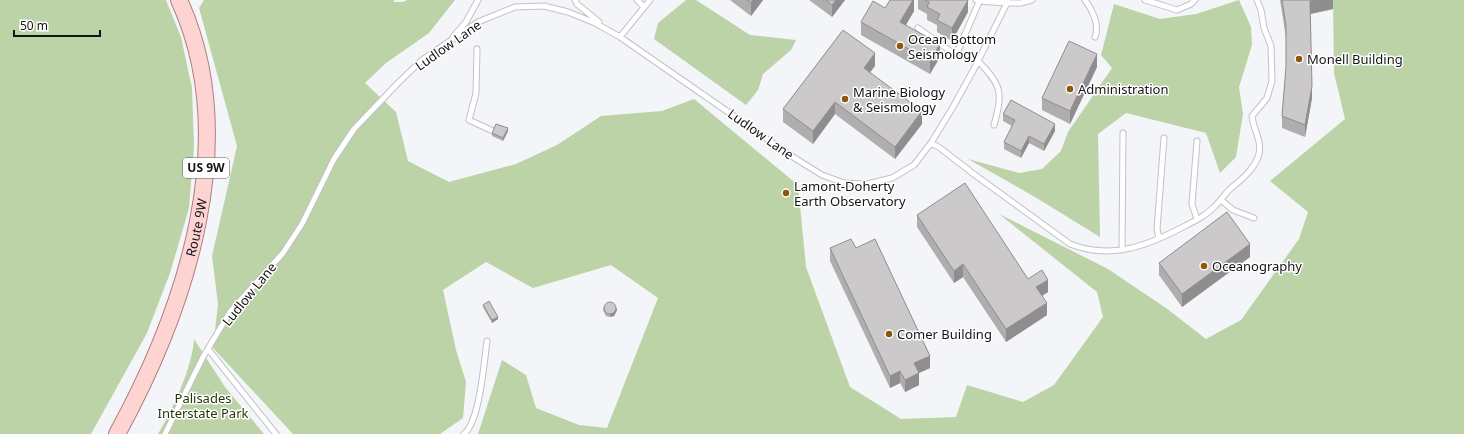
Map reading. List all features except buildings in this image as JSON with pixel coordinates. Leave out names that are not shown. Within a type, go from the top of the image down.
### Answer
[{"type":"main road","name":"Route 9W","points":[[117,434],[145,379],[164,334],[180,286],[196,229],[204,181],[207,147],[206,104],[202,71],[194,40],[179,0]]},
{"type":"lane","points":[[448,42],[466,22],[478,0]]},
{"type":"lane","points":[[575,0],[577,4],[596,21],[620,37],[650,0]]},
{"type":"lane","points":[[637,0],[644,7]]},
{"type":"lane","points":[[918,28],[956,55],[977,1],[1021,3],[1032,0]]},
{"type":"lane","points":[[1085,0],[1096,23],[1097,33],[1095,37]]},
{"type":"lane","points":[[1145,0],[1177,10],[1191,4],[1195,0]]},
{"type":"lane","points":[[931,143],[940,148],[1070,244],[1080,248],[1092,250],[1122,250],[1138,247],[1159,238],[1197,219],[1216,206],[1252,168],[1259,154],[1259,139],[1253,125],[1252,116],[1267,98],[1272,81],[1271,46],[1264,28],[1261,10],[1257,0]]},
{"type":"lane","name":"Ludlow Lane","points":[[166,434],[208,349],[230,312],[282,253],[302,224],[334,160],[354,129],[422,60],[478,22],[515,7],[544,6],[568,12],[596,23],[620,37],[822,175],[844,183],[867,184],[892,178],[914,165],[931,143],[978,61],[1007,2]]},
{"type":"lane","points":[[477,50],[476,93],[469,120],[493,131]]},
{"type":"lane","points":[[978,61],[992,75],[998,86],[1000,99],[994,125]]},
{"type":"lane","points":[[1122,250],[1123,133]]},
{"type":"lane","points":[[1159,238],[1157,228],[1164,138]]},
{"type":"lane","points":[[1197,141],[1192,204],[1197,219]]},
{"type":"lane","points":[[1221,200],[1233,210],[1254,218]]},
{"type":"lane","points":[[464,434],[468,431],[476,411],[487,341]]},
{"type":"lane","points":[[208,349],[276,434]]},
{"type":"green space","points":[[0,0],[166,0],[181,37],[192,88],[194,147],[189,208],[170,273],[147,333],[91,434],[0,434]]},
{"type":"green space","points":[[204,0],[394,0],[394,2],[403,2],[407,0],[455,0],[429,33],[386,63],[365,83],[396,112],[408,161],[449,182],[516,164],[557,145],[601,116],[662,111],[694,99],[798,185],[806,267],[850,387],[901,419],[956,417],[967,385],[1023,402],[1054,385],[1103,317],[1097,292],[999,214],[1108,269],[1166,308],[1206,339],[1241,320],[1299,239],[1308,212],[1270,181],[1345,119],[1334,73],[1333,0],[1464,0],[1464,434],[478,434],[502,360],[526,375],[536,408],[579,425],[607,428],[658,298],[611,265],[533,288],[486,262],[443,290],[456,350],[466,382],[463,418],[440,434],[293,434],[213,348],[218,304],[212,256],[237,146],[199,8]]},
{"type":"green space","points":[[686,0],[696,0],[750,35],[796,40],[791,50],[763,74],[758,90],[746,105],[654,39],[658,23]]},
{"type":"green space","points":[[1239,0],[1251,27],[1252,45],[1239,87],[1243,114],[1236,157],[1220,173],[1206,133],[1126,113],[1098,134],[1100,237],[1035,197],[968,159],[1019,173],[1042,169],[1061,151],[1068,132],[1112,68],[1101,55],[1114,4],[1160,19],[1196,14]]},
{"type":"green space","name":"Palisades Interstate Park","points":[[194,339],[225,387],[264,434],[158,434],[170,413],[186,375],[190,363]]},
{"type":"place","name":"Ocean Bottom Seismology","points":[[900,46]]},
{"type":"place","name":"Monell Building","points":[[1299,59]]},
{"type":"place","name":"Administration","points":[[1070,89]]},
{"type":"place","name":"Marine Biology & Seismology","points":[[845,99]]},
{"type":"place","name":"Lamont-Doherty Earth Observatory","points":[[786,193]]},
{"type":"place","name":"Oceanography","points":[[1204,266]]},
{"type":"place","name":"Comer Building","points":[[889,334]]}]
